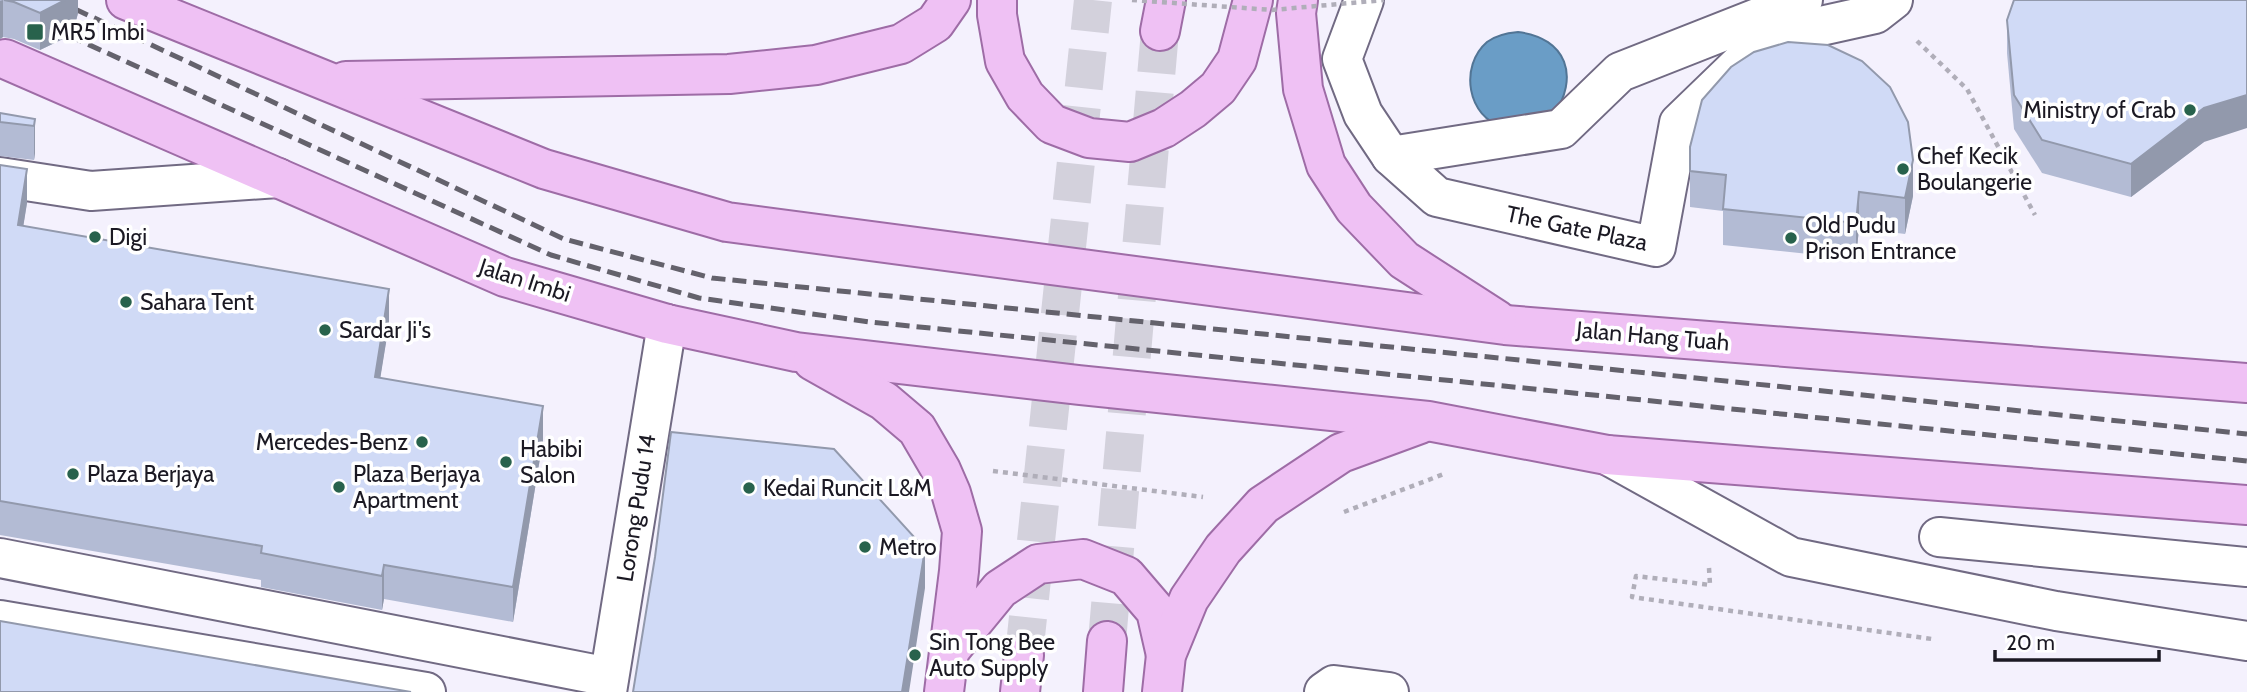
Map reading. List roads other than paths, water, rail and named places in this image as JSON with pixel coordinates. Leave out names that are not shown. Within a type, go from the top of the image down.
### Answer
[{"type":"main road","points":[[125,0],[330,81],[729,74],[816,65],[901,44],[935,23],[951,0]]},
{"type":"main road","points":[[997,0],[1004,61],[1025,96],[1052,124],[1089,138],[1130,142],[1164,128],[1218,88],[1237,61],[1253,0]]},
{"type":"main road","points":[[1298,0],[1296,13],[1303,89],[1326,165],[1354,208],[1404,260],[1505,325]]},
{"type":"main road","name":"Jalan Imbi","points":[[5,59],[505,277],[667,324],[796,352],[1079,385],[1429,421]]},
{"type":"main road","name":"Jalan Hang Tuah","points":[[330,81],[544,169],[727,222],[1505,325],[2247,383]]},
{"type":"main road","points":[[796,352],[884,401],[916,429],[941,470],[951,493],[961,531],[944,692]]},
{"type":"main road","points":[[1162,692],[1166,655],[1189,599],[1223,549],[1264,505],[1341,453],[1429,421],[1607,455],[2247,505]]},
{"type":"main road","points":[[950,650],[1000,589],[1038,564],[1083,559],[1126,576],[1156,611],[1166,655]]},
{"type":"main road","points":[[1102,692],[1108,641]]},
{"type":"street","name":"The Gate Plaza","points":[[1364,0],[1342,59],[1363,114],[1391,156],[1437,197],[1656,247],[1679,123],[1767,38],[1875,14],[1888,4]]},
{"type":"street","points":[[1391,156],[1561,129],[1619,72],[1803,0]]},
{"type":"street","points":[[1693,43],[1728,9]]},
{"type":"street","points":[[0,177],[91,191],[278,178]]},
{"type":"street","name":"Lorong Pudu 14","points":[[608,684],[667,324]]},
{"type":"street","points":[[1607,455],[1791,557],[2056,611],[2247,641]]},
{"type":"street","points":[[1939,537],[2247,567]]},
{"type":"street","points":[[0,558],[608,684]]},
{"type":"street","points":[[0,620],[426,692]]},
{"type":"street","points":[[1324,692],[1334,685],[1389,692]]},
{"type":"water","points":[[1518,32],[1548,42],[1558,51],[1567,74],[1566,87],[1553,116],[1504,127],[1491,122],[1482,113],[1471,90],[1470,77],[1478,52],[1487,42]]},
{"type":"tunnel","points":[[1024,655],[1093,0]]},
{"type":"tunnel","points":[[1107,641],[1160,31]]},
{"type":"railway","points":[[56,0],[564,239],[712,278],[2247,434]]},
{"type":"railway","points":[[50,27],[551,255],[699,298],[870,322],[2247,461]]},
{"type":"place","name":"MR5 Imbi","points":[[35,32]]},
{"type":"place","name":"Ministry of Crab","points":[[2190,110]]},
{"type":"place","name":"Chef Kecik Boulangerie","points":[[1903,169]]},
{"type":"place","name":"Digi","points":[[95,237]]},
{"type":"place","name":"Old Pudu Prison Entrance","points":[[1791,238]]},
{"type":"place","name":"Sahara Tent","points":[[126,302]]},
{"type":"place","name":"Sardar Ji's","points":[[325,330]]},
{"type":"place","name":"Mercedes-Benz","points":[[422,442]]},
{"type":"place","name":"Habibi Salon","points":[[506,462]]},
{"type":"place","name":"Plaza Berjaya","points":[[73,474]]},
{"type":"place","name":"Plaza Berjaya Apartment","points":[[339,487]]},
{"type":"place","name":"Kedai Runcit L&M","points":[[749,488]]},
{"type":"place","name":"Metro","points":[[865,547]]},
{"type":"place","name":"Sin Tong Bee Auto Supply","points":[[915,655]]}]
